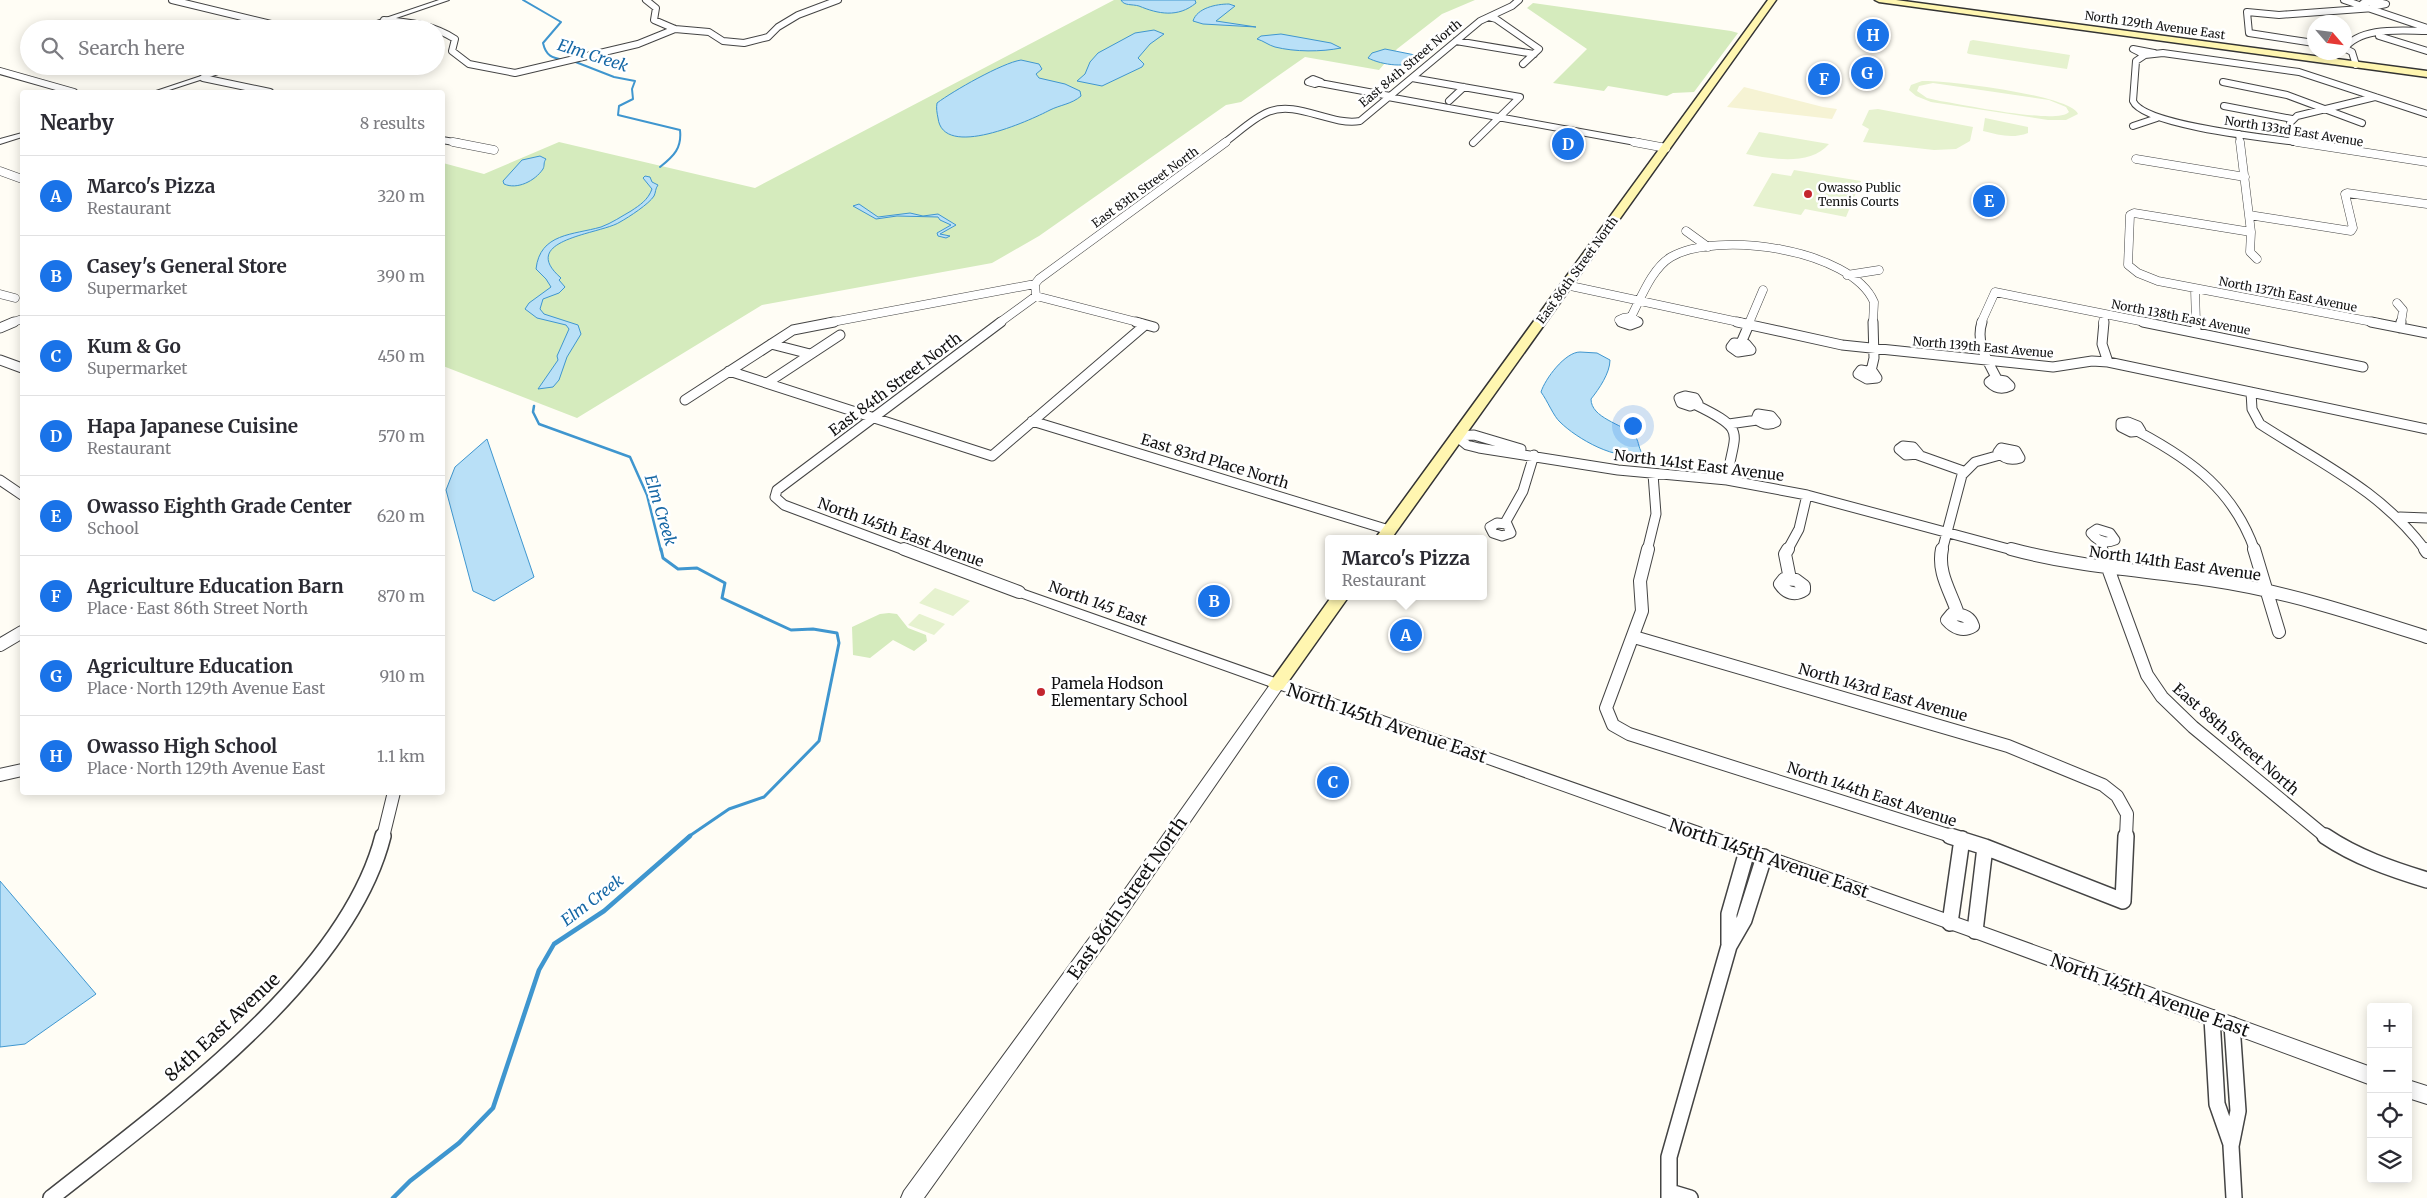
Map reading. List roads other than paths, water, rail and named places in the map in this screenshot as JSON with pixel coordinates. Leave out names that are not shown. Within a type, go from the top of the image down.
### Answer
[{"type":"main road","name":"East 86th Street North","points":[[1386,534],[1772,0]]},
{"type":"main road","name":"North 129th Avenue East","points":[[1879,0],[2427,74]]},
{"type":"main road","name":"East 86th Street North","points":[[1278,685],[1338,600]]},
{"type":"street","points":[[172,0],[255,20]]},
{"type":"street","points":[[384,20],[446,0]]},
{"type":"street","points":[[646,0],[656,8],[654,20],[675,29],[709,32],[723,41],[744,43],[768,37],[778,27],[798,15],[838,0]]},
{"type":"street","name":"East 84th Street North","points":[[1281,109],[1353,122],[1360,121],[1480,21],[1512,6],[1520,0]]},
{"type":"street","points":[[2344,0],[2372,8],[2427,29]]},
{"type":"street","points":[[2307,42],[2249,33],[2247,12],[2279,15],[2372,8],[2386,4],[2375,1],[2359,4]]},
{"type":"street","points":[[1489,17],[1496,19],[1539,49],[1523,64]]},
{"type":"street","points":[[445,31],[455,38],[452,51],[469,64],[515,73],[638,44],[675,29]]},
{"type":"street","points":[[2352,40],[2356,37],[2373,34],[2427,29]]},
{"type":"street","points":[[2373,34],[2427,51]]},
{"type":"street","points":[[1456,41],[1534,54]]},
{"type":"street","points":[[2253,51],[2255,65]]},
{"type":"street","points":[[2264,52],[2266,66]]},
{"type":"street","points":[[2352,52],[2356,65]]},
{"type":"street","points":[[2157,118],[2140,110],[2133,100],[2136,61],[2150,54],[2178,54],[2266,66],[2306,74],[2427,114]]},
{"type":"street","points":[[0,71],[67,90]]},
{"type":"street","points":[[164,90],[212,75],[263,90]]},
{"type":"street","points":[[204,78],[224,83],[233,82]]},
{"type":"street","points":[[1412,78],[1520,97],[1473,143]]},
{"type":"street","points":[[2222,82],[2286,95],[2326,108],[2362,123]]},
{"type":"street","points":[[1320,83],[1667,146]]},
{"type":"street","points":[[1449,101],[1464,87]]},
{"type":"street","points":[[2224,106],[2292,119],[2305,113],[2377,97]]},
{"type":"street","name":"East 83th Street North","points":[[1035,284],[1039,278],[1267,112],[1281,109]]},
{"type":"street","points":[[2134,126],[2157,118]]},
{"type":"street","name":"North 133rd East Avenue","points":[[2157,118],[2352,154],[2427,162]]},
{"type":"street","points":[[2292,119],[2290,128],[2293,142]]},
{"type":"street","points":[[2239,134],[2251,232],[2250,252],[2257,259]]},
{"type":"street","points":[[0,142],[20,136]]},
{"type":"street","points":[[445,141],[494,150]]},
{"type":"street","points":[[2136,159],[2245,177]]},
{"type":"street","points":[[0,171],[20,178]]},
{"type":"street","points":[[2249,215],[2351,231],[2353,228],[2345,194],[2350,192],[2427,204]]},
{"type":"street","name":"North 137th East Avenue","points":[[2251,232],[2134,212],[2130,215],[2128,265],[2144,277],[2427,333]]},
{"type":"street","points":[[1686,231],[1708,247]]},
{"type":"street","points":[[1631,317],[1667,260],[1676,255],[1708,247],[1747,245],[1782,249],[1817,258],[1848,275],[1868,290],[1874,301],[1875,311],[1871,329],[1874,349],[1871,371]]},
{"type":"street","points":[[1848,275],[1879,270]]},
{"type":"street","points":[[685,400],[729,371],[771,344],[784,335],[801,328],[1035,284],[1036,296],[1149,326],[992,456],[729,371]]},
{"type":"street","name":"North 139th East Avenue","points":[[1566,285],[1810,340],[1874,349],[2053,367],[2108,362],[2427,428]]},
{"type":"street","points":[[2195,288],[2196,332]]},
{"type":"street","points":[[1741,343],[1764,290]]},
{"type":"street","name":"North 138th East Avenue","points":[[1986,359],[1979,344],[1977,332],[1981,319],[1995,292],[2364,367]]},
{"type":"street","points":[[0,294],[15,298]]},
{"type":"street","name":"East 84th Street North","points":[[775,497],[777,490],[782,486],[876,418],[1036,296]]},
{"type":"street","points":[[2397,302],[2403,310],[2400,328]]},
{"type":"street","points":[[2104,315],[2102,344],[2108,362]]},
{"type":"street","points":[[0,328],[20,320]]},
{"type":"street","points":[[767,383],[840,335]]},
{"type":"street","points":[[771,344],[810,354]]},
{"type":"street","points":[[1986,359],[1997,379]]},
{"type":"street","points":[[0,361],[20,367]]},
{"type":"street","points":[[2251,392],[2252,409],[2260,424],[2377,497],[2400,517],[2418,537],[2427,552]]},
{"type":"street","points":[[1696,404],[1729,424],[1735,432],[1736,440],[1729,463],[1727,480]]},
{"type":"street","points":[[1729,424],[1757,420]]},
{"type":"street","name":"East 83rd Place North","points":[[1032,421],[1386,534]]},
{"type":"street","points":[[2139,432],[2185,460],[2212,481],[2241,518],[2278,632]]},
{"type":"street","name":"North 141st East Avenue","points":[[1456,436],[1467,445],[1609,469],[1727,480],[1807,494],[1947,534]]},
{"type":"street","points":[[1505,524],[1528,480],[1534,455]]},
{"type":"street","points":[[1918,455],[1963,471]]},
{"type":"street","points":[[1958,614],[1940,572],[1940,559],[1963,471],[1980,459],[2000,455]]},
{"type":"street","points":[[1634,637],[1642,611],[1640,581],[1656,514],[1653,474]]},
{"type":"street","points":[[0,480],[20,494]]},
{"type":"street","points":[[1790,579],[1785,554],[1800,529],[1807,494]]},
{"type":"street","name":"North 145th East Avenue","points":[[775,497],[784,505],[1019,592]]},
{"type":"street","points":[[2400,517],[2427,518]]},
{"type":"street","name":"North 141th East Avenue","points":[[1947,534],[2051,560],[2109,570],[2210,580],[2265,590],[2328,605],[2427,635]]},
{"type":"street","name":"East 88th Street North","points":[[2102,541],[2101,549],[2126,613],[2147,675],[2162,697],[2193,727],[2326,837],[2351,852],[2386,868],[2427,880]]},
{"type":"street","name":"North 145 East","points":[[1019,592],[1166,644]]},
{"type":"street","points":[[0,645],[20,633]]},
{"type":"street","name":"North 144th East Avenue","points":[[1634,637],[1606,708],[1606,716],[1619,730],[1962,839],[2123,901]]},
{"type":"street","name":"North 143rd East Avenue","points":[[1634,637],[2008,746],[2096,782],[2117,796],[2127,814],[2123,901]]},
{"type":"street","name":"North 145th Avenue East","points":[[1166,644],[1950,922],[2367,1075]]},
{"type":"street","name":"East 86th Street North","points":[[911,1198],[1124,904],[1278,685]]},
{"type":"street","points":[[0,775],[20,770]]},
{"type":"street","name":"84th East Avenue","points":[[51,1198],[222,1058],[268,1014],[304,974],[338,930],[366,883],[386,834],[393,795]]},
{"type":"street","points":[[1950,922],[1962,839]]},
{"type":"street","points":[[1975,931],[1985,847]]},
{"type":"street","points":[[1690,1198],[1670,1195],[1669,1157],[1728,946],[1728,914],[1747,851]]},
{"type":"street","points":[[1728,946],[1744,920],[1764,857]]},
{"type":"street","points":[[2212,1018],[2217,1104],[2231,1146]]},
{"type":"street","points":[[2232,1025],[2238,1111],[2231,1146],[2234,1198]]},
{"type":"street","points":[[2412,1090],[2427,1095]]},
{"type":"water","points":[[1121,0],[1195,0],[1196,3],[1189,8],[1175,13],[1161,13],[1126,4]]},
{"type":"water","points":[[1229,4],[1235,6],[1216,21],[1256,27],[1203,24],[1193,21],[1198,13],[1203,10],[1213,6]]},
{"type":"water","points":[[1154,30],[1164,34],[1150,44],[1138,58],[1144,64],[1142,67],[1102,86],[1077,81],[1085,74],[1090,62],[1098,53],[1135,33]]},
{"type":"water","points":[[1281,34],[1331,43],[1341,48],[1299,51],[1275,47],[1257,39],[1261,36]]},
{"type":"water","points":[[1385,49],[1420,56],[1421,59],[1409,64],[1395,65],[1380,63],[1368,58],[1372,53]]},
{"type":"water","points":[[1021,60],[1039,64],[1042,69],[1036,74],[1039,78],[1065,84],[1080,91],[1081,96],[1074,101],[1024,122],[988,134],[970,137],[955,136],[943,130],[938,118],[937,103],[990,72]]},
{"type":"water","points":[[540,156],[546,159],[543,169],[531,181],[514,186],[504,184],[503,181],[522,160]]},
{"type":"water","points":[[645,176],[650,177],[652,182],[658,185],[654,196],[643,206],[624,220],[555,246],[549,254],[550,265],[561,278],[559,280],[565,287],[559,293],[543,299],[540,309],[544,314],[578,325],[581,334],[567,357],[559,380],[553,387],[538,389],[558,360],[557,356],[569,329],[566,325],[537,318],[525,309],[529,303],[551,287],[536,269],[539,257],[544,248],[551,242],[569,234],[601,227],[641,204],[652,189],[643,178]]},
{"type":"water","points":[[859,204],[878,217],[910,213],[923,216],[938,214],[956,225],[940,234],[950,236],[946,238],[938,236],[937,233],[951,225],[940,220],[938,217],[897,216],[876,219],[853,206]]},
{"type":"water","points":[[1574,353],[1597,353],[1610,360],[1610,365],[1601,386],[1591,399],[1592,406],[1601,416],[1634,435],[1642,453],[1621,455],[1598,447],[1567,428],[1558,420],[1553,412],[1541,392],[1543,387],[1562,361]]},
{"type":"water","points":[[487,439],[534,577],[494,601],[473,591],[446,490],[455,467]]},
{"type":"water","points":[[0,881],[96,994],[25,1044],[0,1047]]},
{"type":"waterway","name":"Elm Creek","points":[[523,0],[561,22],[543,43],[550,56],[564,60]]},
{"type":"waterway","name":"Elm Creek","points":[[573,61],[614,77],[635,81],[632,89],[633,99],[619,106],[618,115],[680,130],[680,142],[676,151],[660,167]]},
{"type":"waterway","name":"Elm Creek","points":[[534,406],[533,412],[539,424],[630,457],[647,495],[661,551]]},
{"type":"waterway","name":"Elm Creek","points":[[661,549],[663,558],[678,569],[697,568],[725,583],[722,598],[791,630],[813,629],[837,633],[839,643],[819,741],[764,797],[729,809],[688,837]]},
{"type":"waterway","name":"Elm Creek","points":[[393,1198],[410,1181],[459,1143],[493,1108],[539,970],[554,944],[604,911],[690,836]]},
{"type":"place","name":"Owasso High School","points":[[1873,35]]},
{"type":"place","name":"Agriculture Education","points":[[1867,73]]},
{"type":"place","name":"Agriculture Education Barn","points":[[1824,79]]},
{"type":"place","name":"Hapa Japanese Cuisine","points":[[1568,144]]},
{"type":"place","name":"Owasso Public Tennis Courts","points":[[1808,194]]},
{"type":"place","name":"Owasso Eighth Grade Center","points":[[1989,201]]},
{"type":"place","name":"Casey's General Store","points":[[1214,601]]},
{"type":"place","name":"Marco's Pizza","points":[[1406,635]]},
{"type":"place","name":"Pamela Hodson Elementary School","points":[[1041,692]]},
{"type":"place","name":"Kum & Go","points":[[1333,782]]}]
